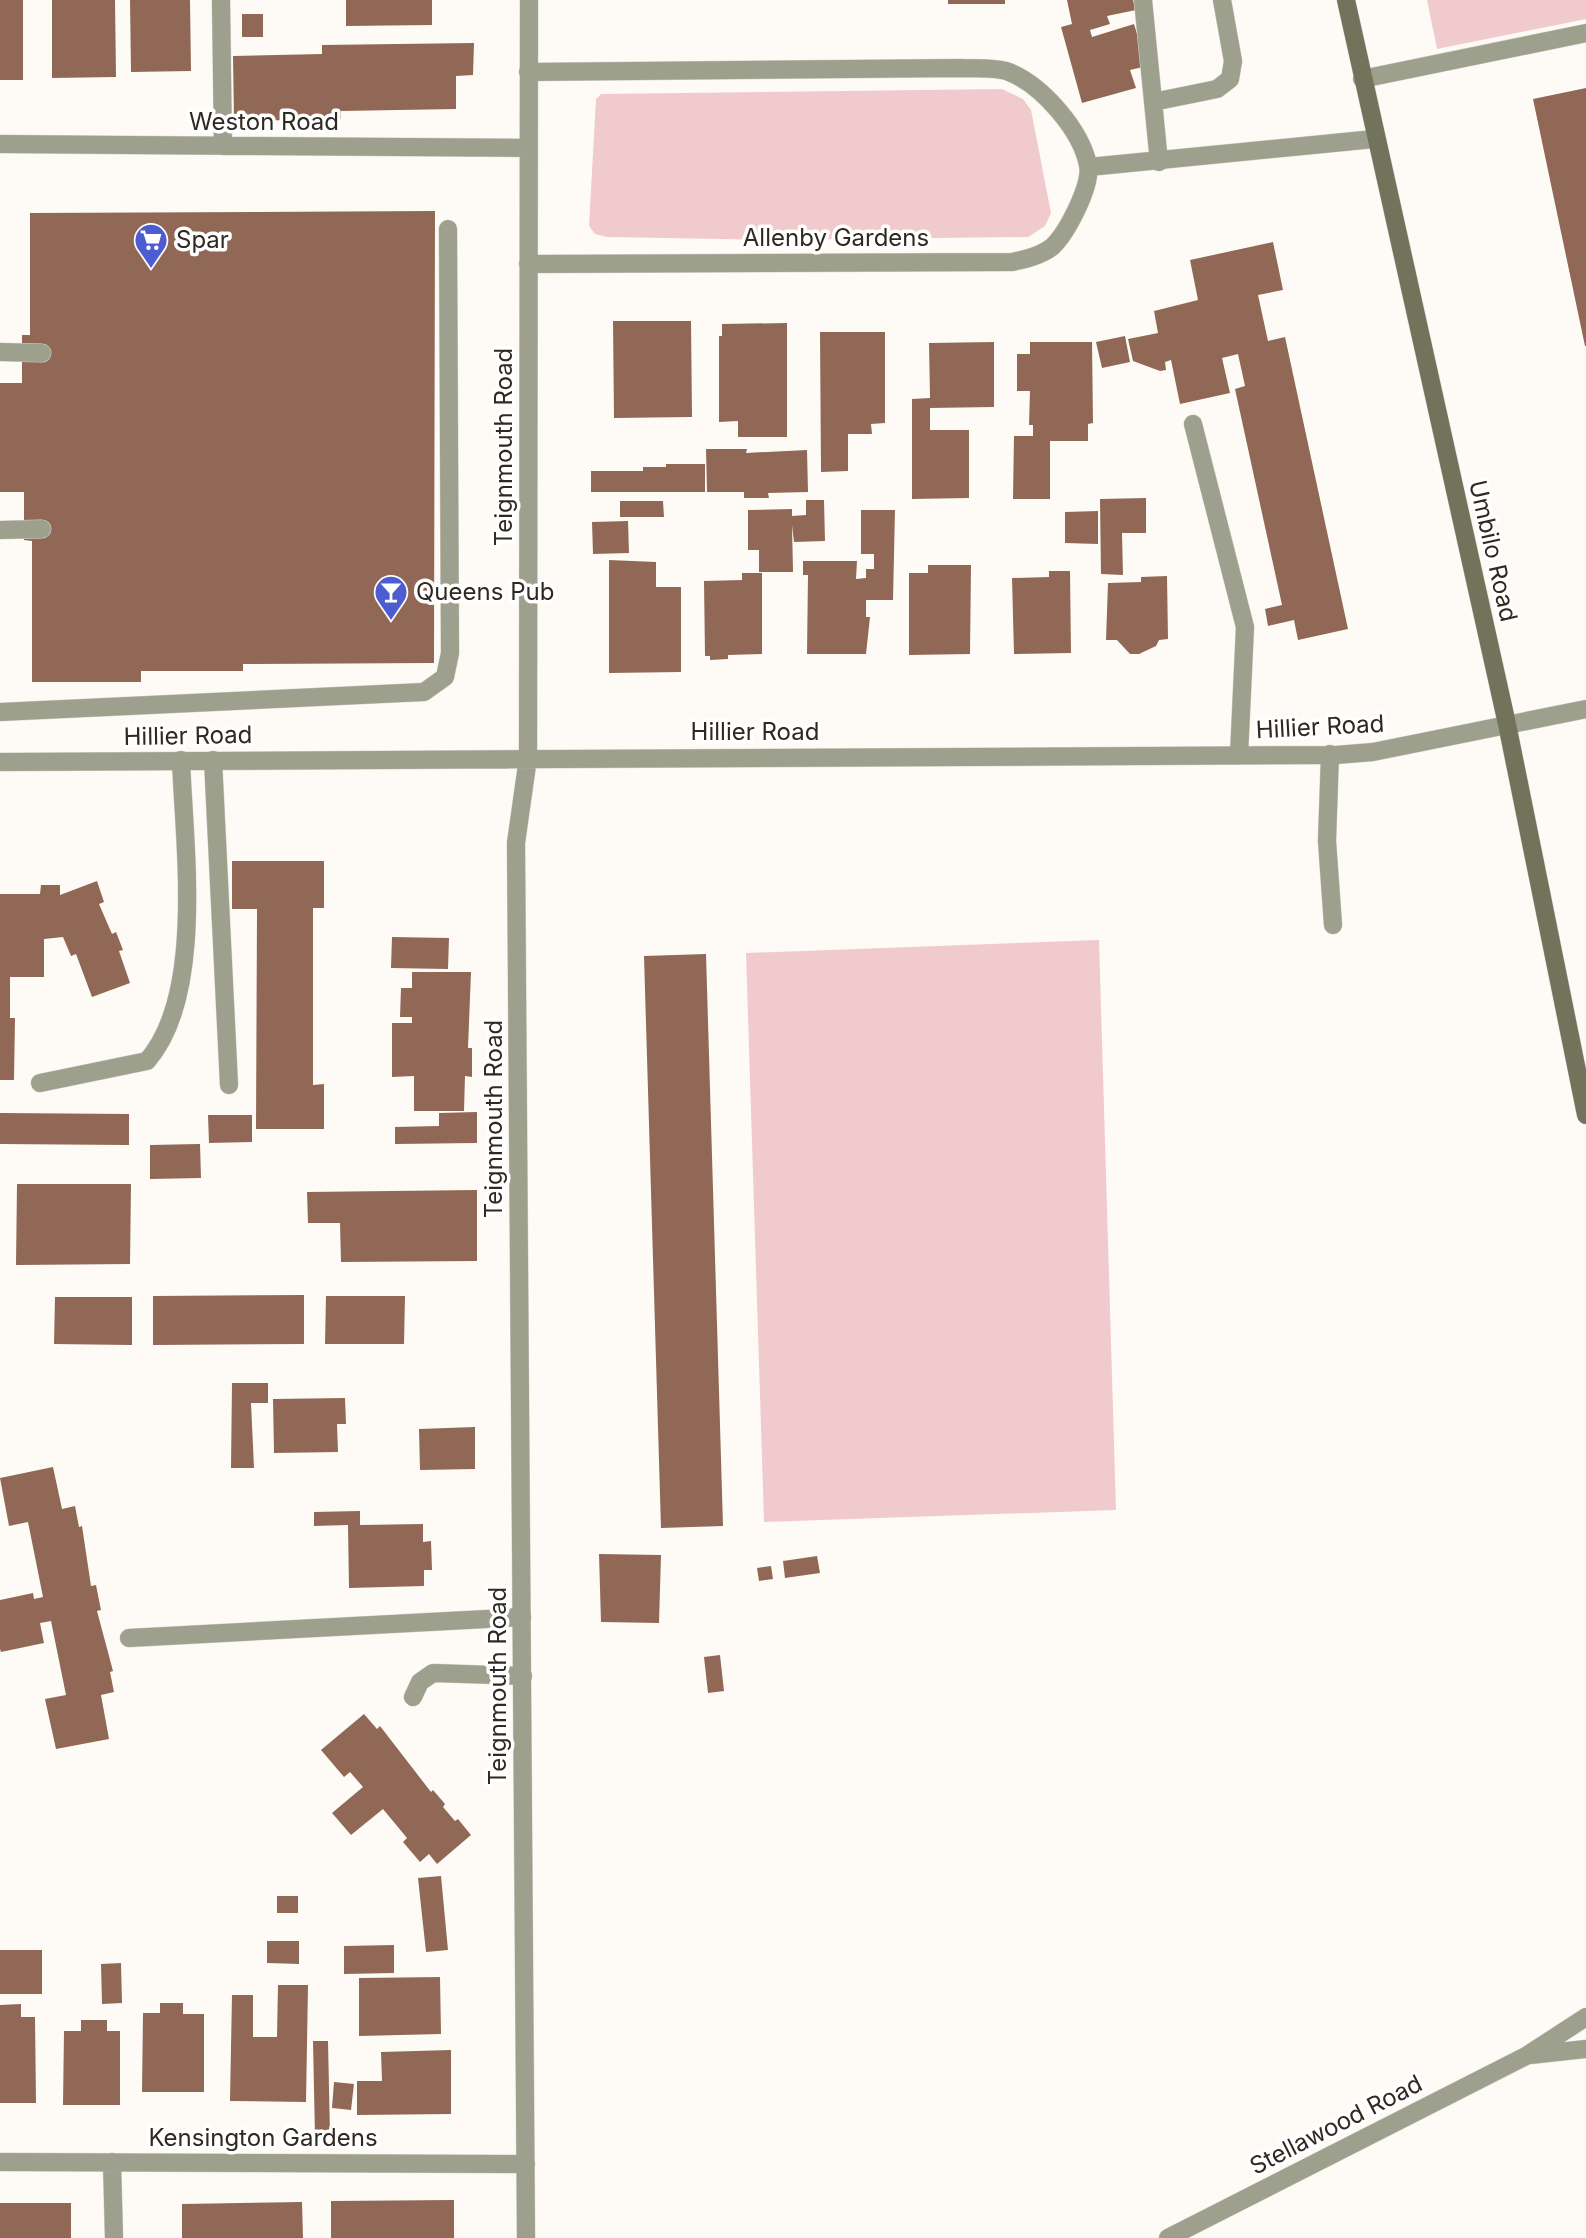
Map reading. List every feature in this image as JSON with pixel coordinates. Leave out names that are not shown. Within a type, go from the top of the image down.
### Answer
[{"type":"main road","name":"Umbilo Road","points":[[1346,0],[1374,139],[1507,724],[1586,1115]]},
{"type":"street","points":[[221,0],[223,146]]},
{"type":"street","name":"Teignmouth Road","points":[[526,2238],[516,843],[528,758],[528,0]]},
{"type":"street","points":[[1143,0],[1159,162]]},
{"type":"street","points":[[1153,102],[1217,89],[1230,79],[1233,61],[1222,0]]},
{"type":"street","points":[[1362,79],[1586,33]]},
{"type":"street","points":[[528,72],[961,68],[1006,71],[1045,97],[1074,134],[1089,167],[1374,139]]},
{"type":"street","name":"Weston Road","points":[[0,144],[528,148]]},
{"type":"street","name":"Allenby Gardens","points":[[528,264],[1012,262],[1037,256],[1053,246],[1080,202],[1089,167]]},
{"type":"street","points":[[0,712],[424,692],[445,677],[450,653],[448,229]]},
{"type":"street","points":[[0,352],[42,353]]},
{"type":"street","points":[[1194,424],[1245,627],[1239,755]]},
{"type":"street","points":[[0,530],[42,529]]},
{"type":"street","name":"Hillier Road","points":[[0,762],[1330,754],[1373,752],[1586,709]]},
{"type":"street","points":[[1330,754],[1327,841],[1333,925]]},
{"type":"street","points":[[40,1083],[147,1061],[163,1039],[171,1019],[187,943],[181,760]]},
{"type":"street","points":[[213,760],[229,1085]]},
{"type":"street","points":[[129,1638],[522,1617]]},
{"type":"street","points":[[413,1698],[420,1682],[433,1673],[523,1676]]},
{"type":"street","name":"Stellawood Road","points":[[1168,2238],[1526,2056],[1586,2017]]},
{"type":"street","name":"Stellawood Road","points":[[1526,2056],[1586,2049]]},
{"type":"street","name":"Kensington Gardens","points":[[0,2162],[526,2164]]},
{"type":"street","points":[[112,2162],[114,2238]]},
{"type":"shaded area","points":[[1427,0],[1586,0],[1586,19],[1437,49]]},
{"type":"shaded area","points":[[1002,89],[1023,99],[1031,110],[1051,213],[1045,226],[1028,237],[772,240],[607,237],[595,234],[589,226],[596,99],[601,94]]},
{"type":"shaded area","points":[[1099,940],[1116,1510],[764,1522],[746,953]]},
{"type":"building","points":[[0,0],[23,0],[23,80],[0,80]]},
{"type":"building","points":[[52,0],[115,0],[116,77],[52,78]]},
{"type":"building","points":[[130,0],[190,0],[191,71],[131,72]]},
{"type":"building","points":[[346,0],[432,0],[432,25],[346,26]]},
{"type":"building","points":[[948,0],[1005,0],[1005,4],[948,4]]},
{"type":"building","points":[[1067,0],[1133,0],[1136,10],[1107,16],[1110,24],[1090,30],[1092,37],[1134,24],[1147,66],[1130,70],[1136,88],[1082,103],[1061,27],[1072,24]]},
{"type":"building","points":[[242,14],[263,14],[263,37],[242,37]]},
{"type":"building","points":[[474,43],[473,75],[456,76],[456,109],[341,111],[341,119],[234,121],[233,56],[322,54],[322,45]]},
{"type":"building","points":[[1586,88],[1586,346],[1585,346],[1533,99]]},
{"type":"building","points":[[435,211],[434,663],[243,664],[243,671],[141,671],[141,682],[32,682],[32,541],[24,540],[24,492],[0,492],[0,383],[22,383],[22,335],[30,335],[30,213]]},
{"type":"building","points":[[1273,242],[1283,290],[1258,295],[1268,341],[1285,337],[1348,629],[1298,640],[1294,620],[1268,626],[1265,609],[1282,605],[1235,389],[1245,386],[1238,354],[1222,358],[1230,393],[1180,404],[1171,360],[1165,362],[1166,370],[1160,371],[1133,361],[1128,339],[1158,333],[1154,311],[1198,300],[1190,260]]},
{"type":"building","points":[[613,321],[691,321],[692,417],[614,418]]},
{"type":"building","points":[[787,323],[787,437],[738,437],[738,421],[719,422],[719,336],[722,336],[722,324]]},
{"type":"building","points":[[820,332],[885,332],[885,423],[871,424],[872,434],[848,434],[848,471],[821,472]]},
{"type":"building","points":[[1125,336],[1130,362],[1102,368],[1096,342]]},
{"type":"building","points":[[994,342],[994,407],[930,408],[930,430],[969,430],[969,498],[912,499],[912,399],[930,398],[929,343]]},
{"type":"building","points":[[1030,342],[1092,342],[1093,423],[1088,424],[1088,441],[1050,441],[1050,499],[1013,499],[1014,436],[1033,436],[1033,425],[1029,425],[1030,391],[1017,391],[1017,354],[1030,354]]},
{"type":"building","points":[[706,449],[747,449],[746,453],[807,450],[808,492],[768,493],[769,498],[744,498],[744,492],[707,492]]},
{"type":"building","points":[[666,464],[705,464],[705,492],[591,492],[591,471],[643,471],[643,467],[666,467]]},
{"type":"building","points":[[1146,498],[1146,533],[1122,533],[1123,575],[1101,574],[1100,499]]},
{"type":"building","points":[[806,500],[824,500],[825,541],[794,542],[792,525],[793,572],[759,572],[759,550],[748,550],[748,510],[792,509],[792,516],[806,515]]},
{"type":"building","points":[[620,501],[663,501],[664,517],[620,517]]},
{"type":"building","points":[[861,510],[895,510],[893,600],[866,600],[866,617],[870,617],[866,654],[807,654],[808,575],[803,575],[803,561],[857,561],[856,579],[866,578],[866,569],[874,569],[874,554],[861,554]]},
{"type":"building","points":[[1098,511],[1098,544],[1065,543],[1065,512]]},
{"type":"building","points":[[628,521],[629,553],[593,554],[592,522]]},
{"type":"building","points":[[609,560],[656,562],[656,587],[681,587],[681,672],[609,673]]},
{"type":"building","points":[[928,565],[971,565],[970,654],[909,655],[909,573],[928,573]]},
{"type":"building","points":[[1049,571],[1070,571],[1071,653],[1014,654],[1012,578],[1049,577]]},
{"type":"building","points":[[742,573],[762,573],[762,654],[728,655],[728,659],[710,660],[710,656],[705,656],[704,581],[742,580]]},
{"type":"building","points":[[1167,576],[1168,639],[1159,640],[1156,646],[1139,654],[1130,654],[1117,640],[1106,640],[1108,583],[1141,582],[1141,577]]},
{"type":"building","points":[[232,861],[324,861],[324,908],[313,908],[313,1085],[324,1084],[324,1129],[256,1129],[257,909],[232,909]]},
{"type":"building","points":[[97,881],[104,902],[99,904],[112,934],[116,932],[123,950],[119,951],[130,983],[92,997],[76,954],[71,956],[63,937],[44,939],[44,977],[10,977],[10,1018],[15,1018],[14,1080],[0,1080],[0,894],[40,894],[41,885],[60,885],[60,895]]},
{"type":"building","points":[[392,937],[449,938],[448,969],[391,968]]},
{"type":"building","points":[[706,954],[723,1526],[661,1528],[644,956]]},
{"type":"building","points":[[412,972],[471,972],[468,1048],[472,1048],[472,1077],[465,1076],[464,1111],[414,1111],[414,1076],[392,1077],[392,1023],[412,1023],[412,1017],[400,1017],[401,988],[412,988]]},
{"type":"building","points":[[477,1112],[477,1143],[395,1144],[395,1127],[439,1126],[439,1113]]},
{"type":"building","points":[[0,1113],[129,1114],[129,1145],[0,1144]]},
{"type":"building","points":[[208,1115],[252,1115],[252,1142],[209,1143]]},
{"type":"building","points":[[200,1144],[201,1178],[150,1179],[150,1145]]},
{"type":"building","points":[[17,1184],[131,1184],[130,1264],[16,1265]]},
{"type":"building","points":[[477,1190],[477,1261],[341,1262],[340,1223],[308,1223],[307,1192]]},
{"type":"building","points":[[304,1295],[304,1344],[153,1345],[153,1296]]},
{"type":"building","points":[[326,1296],[405,1296],[404,1344],[325,1344]]},
{"type":"building","points":[[55,1297],[132,1297],[132,1345],[54,1344]]},
{"type":"building","points":[[232,1383],[268,1383],[268,1403],[251,1403],[254,1468],[231,1468]]},
{"type":"building","points":[[345,1398],[346,1424],[337,1424],[338,1452],[274,1453],[273,1399]]},
{"type":"building","points":[[475,1427],[475,1469],[420,1470],[419,1429]]},
{"type":"building","points":[[53,1467],[62,1509],[75,1506],[79,1527],[82,1526],[91,1586],[96,1585],[101,1610],[97,1611],[113,1671],[110,1672],[114,1692],[101,1695],[109,1739],[56,1749],[45,1699],[66,1695],[51,1621],[40,1623],[44,1643],[1,1652],[0,1649],[0,1600],[33,1593],[34,1599],[43,1597],[28,1522],[9,1526],[0,1478]]},
{"type":"building","points":[[360,1511],[360,1525],[423,1524],[423,1542],[431,1541],[432,1570],[424,1570],[424,1586],[349,1588],[348,1525],[314,1526],[314,1512]]},
{"type":"building","points":[[599,1554],[661,1555],[659,1623],[601,1622]]},
{"type":"building","points":[[817,1556],[820,1573],[785,1578],[783,1561]]},
{"type":"building","points":[[771,1566],[773,1579],[759,1581],[757,1568]]},
{"type":"building","points":[[720,1655],[724,1691],[708,1693],[704,1657]]},
{"type":"building","points":[[364,1714],[377,1729],[380,1726],[431,1792],[433,1790],[445,1804],[443,1807],[455,1821],[458,1819],[471,1835],[437,1864],[429,1854],[420,1862],[403,1842],[407,1838],[383,1809],[351,1835],[332,1813],[363,1787],[350,1772],[344,1777],[321,1750]]},
{"type":"building","points":[[441,1876],[448,1950],[426,1952],[418,1878]]},
{"type":"building","points":[[277,1896],[298,1896],[298,1913],[277,1913]]},
{"type":"building","points":[[267,1941],[299,1941],[299,1964],[267,1963]]},
{"type":"building","points":[[394,1945],[394,1973],[344,1974],[344,1946]]},
{"type":"building","points":[[0,1950],[42,1950],[42,1994],[0,1994]]},
{"type":"building","points":[[121,1963],[122,2003],[102,2004],[101,1964]]},
{"type":"building","points":[[440,1977],[441,2034],[359,2036],[359,1978]]},
{"type":"building","points":[[278,1985],[308,1985],[306,2102],[230,2101],[232,1995],[253,1995],[253,2037],[277,2037]]},
{"type":"building","points":[[160,2003],[183,2003],[183,2014],[204,2014],[204,2092],[142,2092],[143,2013],[160,2013]]},
{"type":"building","points":[[21,2004],[21,2017],[35,2017],[36,2103],[0,2103],[0,2005]]},
{"type":"building","points":[[81,2020],[107,2020],[107,2031],[120,2031],[120,2105],[63,2105],[64,2031],[81,2031]]},
{"type":"building","points":[[313,2041],[328,2041],[330,2136],[315,2137]]},
{"type":"building","points":[[451,2050],[451,2114],[357,2115],[357,2081],[382,2081],[381,2052]]},
{"type":"building","points":[[334,2082],[354,2084],[351,2110],[332,2108]]},
{"type":"building","points":[[454,2200],[454,2238],[331,2238],[331,2201]]},
{"type":"building","points":[[302,2202],[303,2238],[182,2238],[182,2204]]},
{"type":"building","points":[[0,2203],[71,2203],[71,2238],[0,2238]]},
{"type":"place","name":"Spar","points":[[151,270]]},
{"type":"place","name":"Queens Pub","points":[[391,622]]}]
